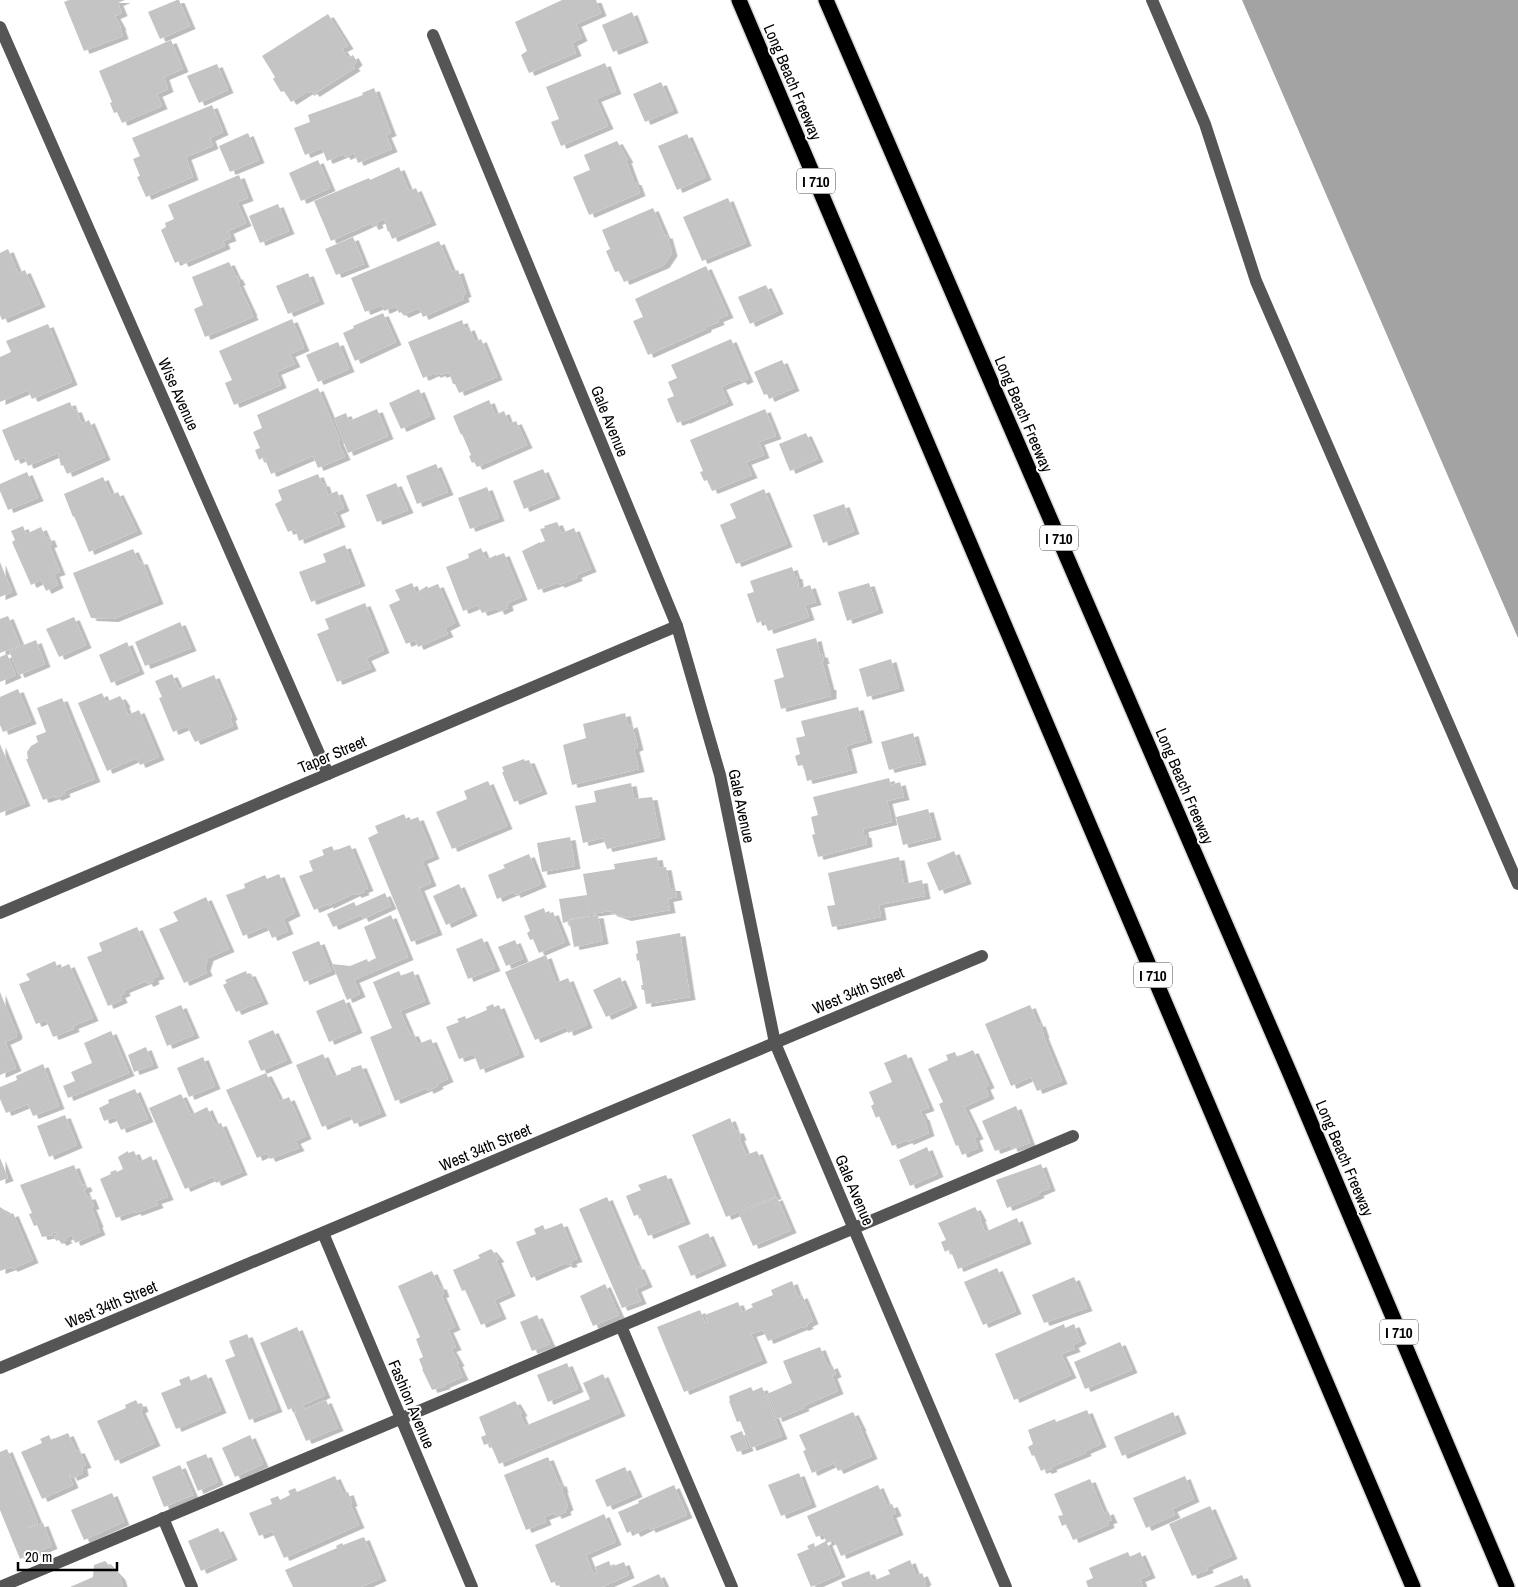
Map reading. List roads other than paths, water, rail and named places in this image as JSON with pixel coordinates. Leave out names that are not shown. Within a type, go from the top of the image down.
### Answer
[{"type":"highway","name":"Long Beach Freeway","points":[[739,0],[1413,1587]]},
{"type":"highway","name":"Long Beach Freeway","points":[[826,0],[1291,1076],[1507,1587]]},
{"type":"street","points":[[1152,0],[1205,124],[1256,281],[1518,884]]},
{"type":"street","name":"Wise Avenue","points":[[0,27],[328,774]]},
{"type":"street","name":"Gale Avenue","points":[[434,35],[677,626],[720,774],[776,1043],[1006,1587]]},
{"type":"street","name":"Taper Street","points":[[0,913],[677,626]]},
{"type":"street","name":"West 34th Street","points":[[0,1368],[982,956]]},
{"type":"street","points":[[0,1587],[1073,1136]]},
{"type":"street","name":"Fashion Avenue","points":[[323,1233],[472,1587]]},
{"type":"street","points":[[621,1326],[732,1587]]},
{"type":"street","points":[[163,1518],[192,1587]]}]
